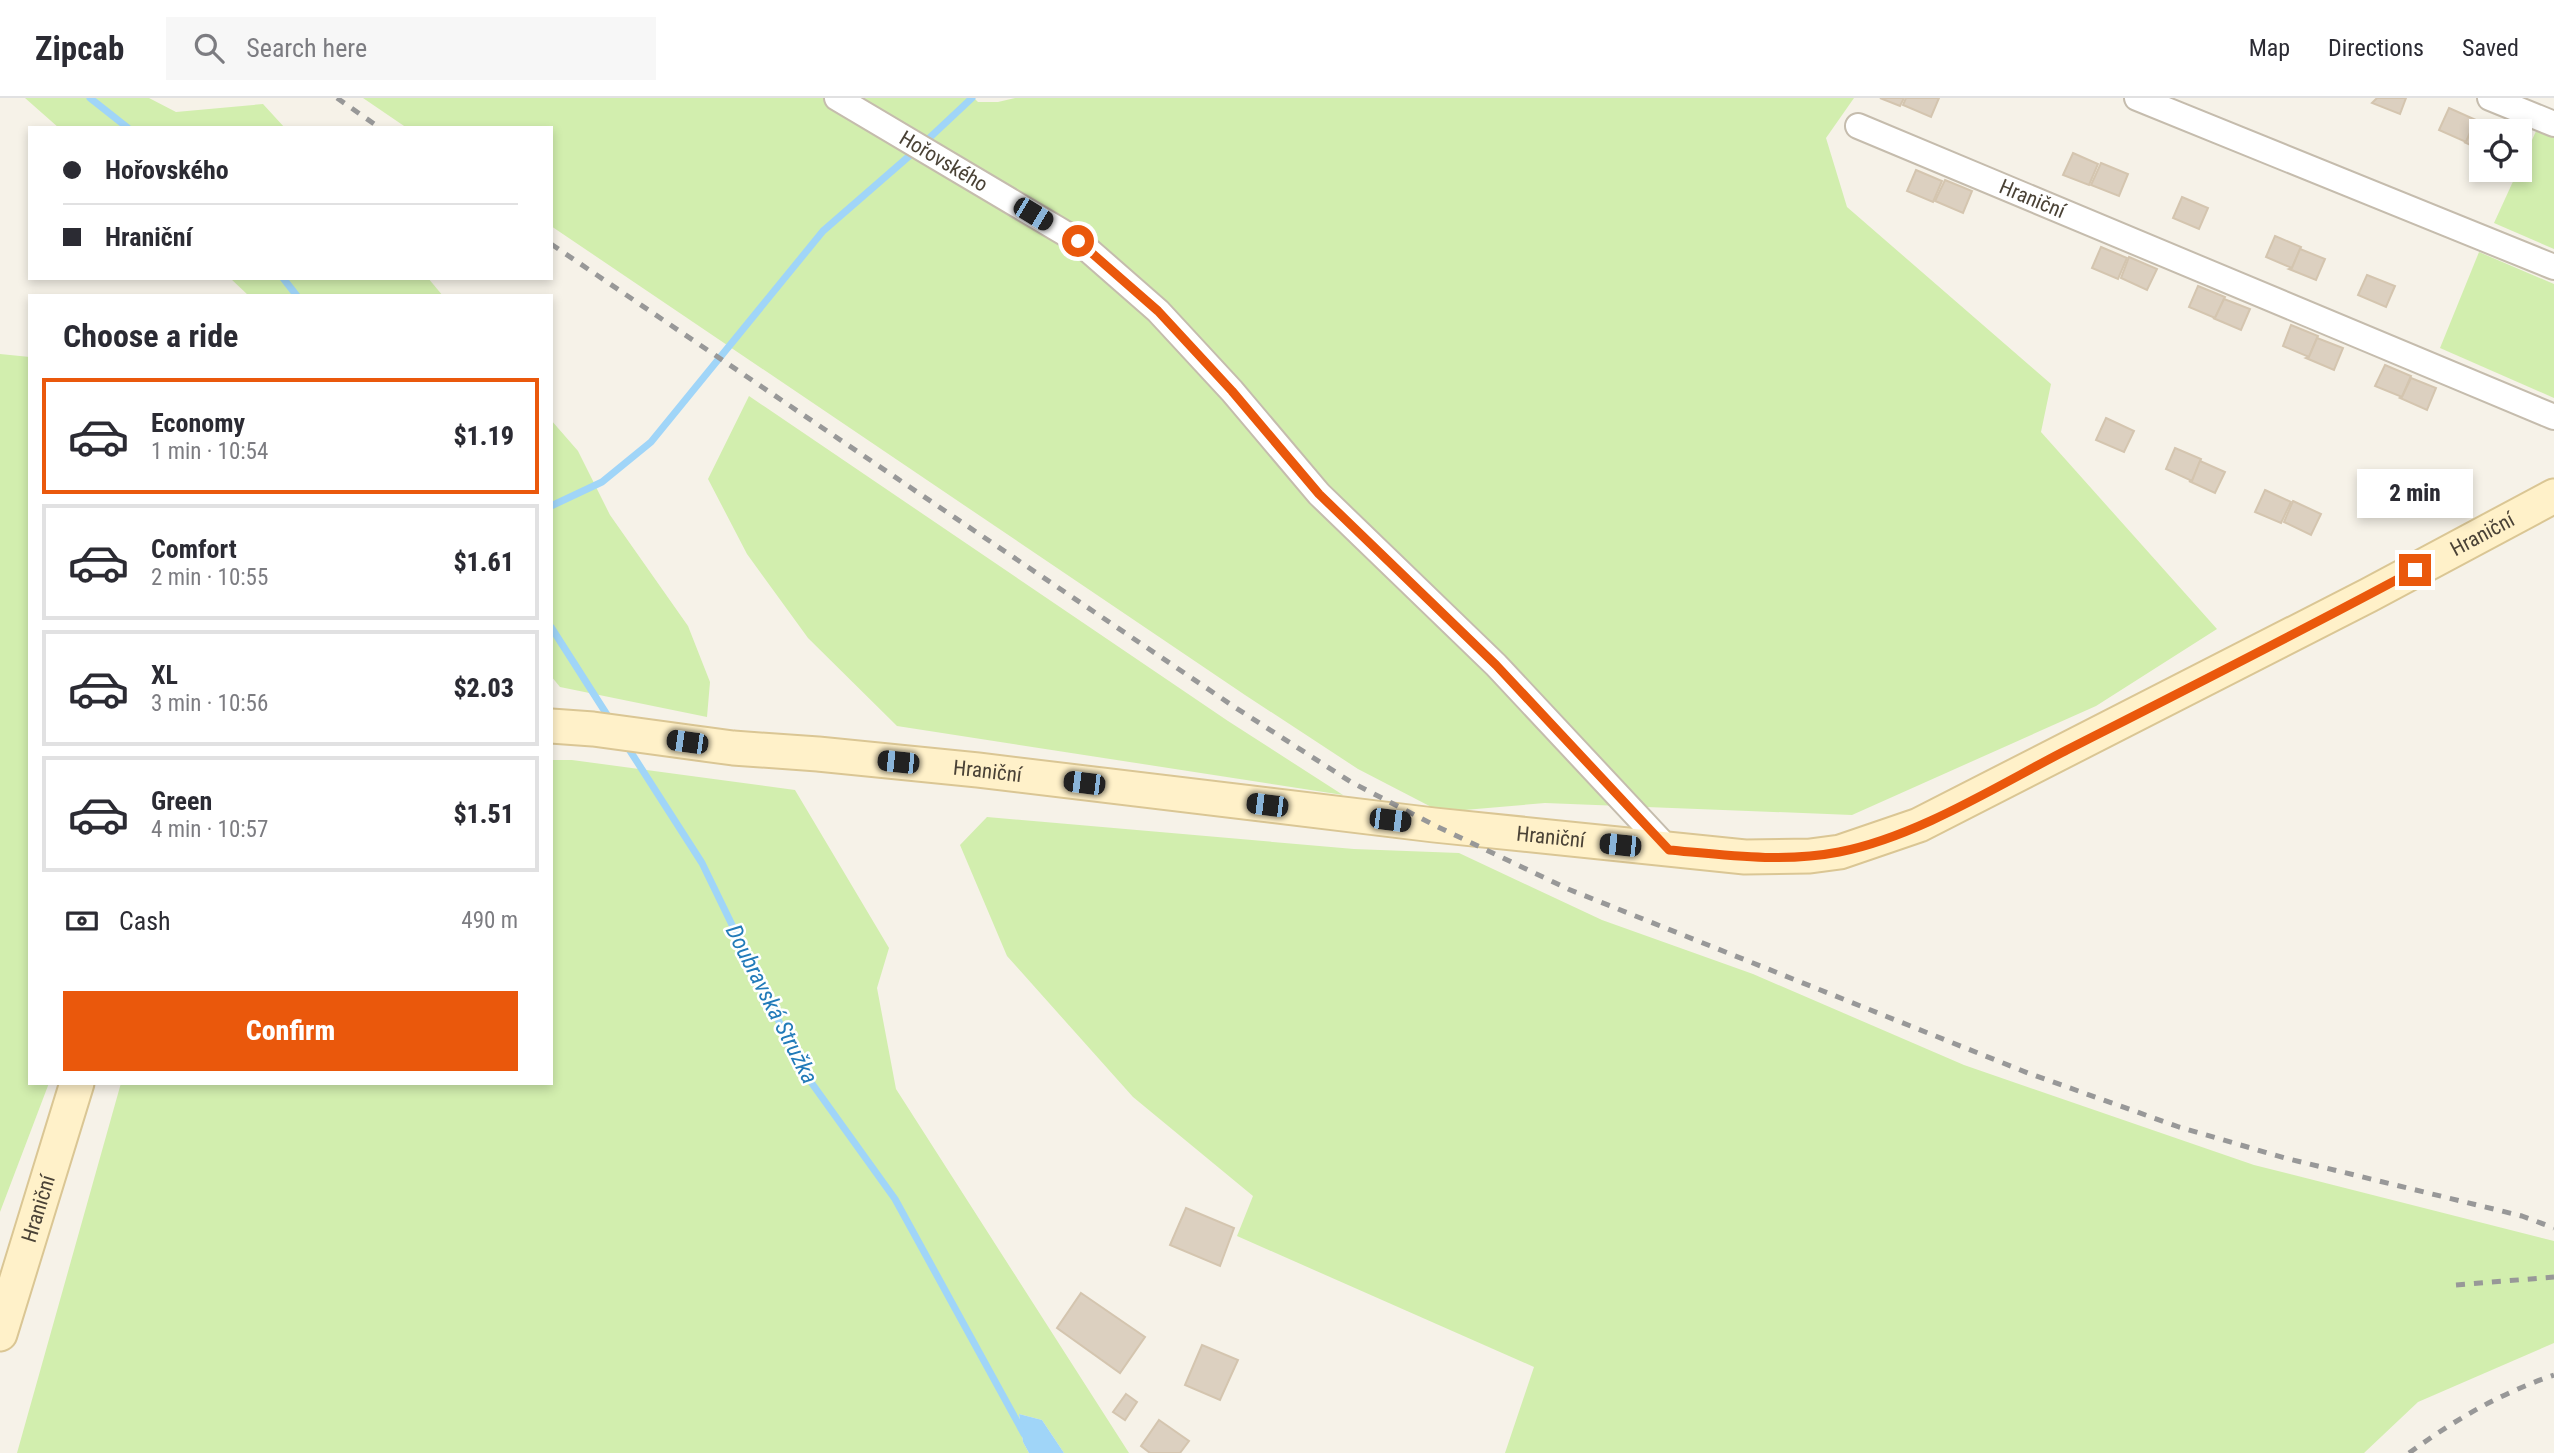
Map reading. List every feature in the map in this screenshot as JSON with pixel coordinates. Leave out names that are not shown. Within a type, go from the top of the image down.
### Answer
[{"type":"main road","name":"Hraniční","points":[[553,726],[733,748],[978,770],[1434,825],[1669,850],[1745,857],[1810,856],[1840,852],[1919,825],[2356,601],[2554,496]]},
{"type":"main road","name":"Hraniční","points":[[0,1334],[77,1085]]},
{"type":"street","name":"Hořovského","points":[[837,98],[1078,241],[1158,311],[1232,391],[1319,494],[1496,665],[1669,850]]},
{"type":"street","points":[[2137,98],[2554,267]]},
{"type":"street","points":[[2490,98],[2554,124]]},
{"type":"street","name":"Hraniční","points":[[1858,126],[2554,417]]},
{"type":"green space","points":[[25,98],[149,98],[176,112],[263,104],[283,126],[57,126]]},
{"type":"green space","points":[[363,98],[974,98],[978,102],[998,102],[1015,98],[1854,98],[1826,138],[1847,207],[2051,384],[2041,432],[2217,629],[2096,706],[1852,815],[1545,803],[1441,812],[1358,769],[1245,695],[553,227],[553,126],[404,126]]},
{"type":"green space","points":[[2537,129],[2554,136],[2554,249],[2494,223],[2513,182],[2532,182],[2532,140]]},
{"type":"green space","points":[[2479,252],[2554,284],[2554,398],[2440,348]]},
{"type":"green space","points":[[232,280],[430,280],[441,294],[247,294]]},
{"type":"green space","points":[[0,354],[28,357],[28,1085],[48,1085],[0,1212]]},
{"type":"green space","points":[[749,396],[1228,721],[1343,795],[897,726],[808,638],[747,554],[708,479]]},
{"type":"green space","points":[[553,422],[578,451],[610,515],[688,626],[710,682],[707,717],[560,687],[553,678]]},
{"type":"green space","points":[[553,760],[572,760],[795,790],[889,948],[877,988],[896,1089],[1129,1453],[1064,1453],[1042,1420],[1019,1414],[1023,1442],[1029,1453],[17,1453],[120,1085],[553,1085]]},
{"type":"green space","points":[[987,817],[1354,849],[1459,853],[1602,920],[1753,974],[1964,1065],[2254,1165],[2554,1241],[2554,1343],[2418,1402],[2364,1453],[1505,1453],[1534,1367],[1237,1236],[1253,1196],[1133,1097],[1007,956],[960,845]]},
{"type":"water","points":[[1019,1414],[1042,1420],[1064,1453],[1029,1453],[1023,1442]]},
{"type":"building","points":[[1880,98],[1904,98],[1900,106]]},
{"type":"building","points":[[1906,98],[1939,98],[1931,117],[1903,105]]},
{"type":"building","points":[[2377,98],[2406,98],[2400,114],[2372,103]]},
{"type":"building","points":[[2449,108],[2474,119],[2469,119],[2469,135],[2466,142],[2439,130]]},
{"type":"building","points":[[2073,153],[2098,164],[2089,185],[2063,175]]},
{"type":"building","points":[[2101,163],[2128,174],[2119,196],[2091,185]]},
{"type":"building","points":[[1916,170],[1942,181],[1933,202],[1907,191]]},
{"type":"building","points":[[1945,180],[1972,191],[1963,213],[1935,201]]},
{"type":"building","points":[[2182,197],[2208,208],[2199,229],[2173,218]]},
{"type":"building","points":[[2275,236],[2301,247],[2292,268],[2266,257]]},
{"type":"building","points":[[2101,247],[2127,258],[2118,279],[2092,268]]},
{"type":"building","points":[[2300,249],[2325,259],[2316,280],[2289,269],[2292,268]]},
{"type":"building","points":[[2129,257],[2157,269],[2147,290],[2121,278]]},
{"type":"building","points":[[2367,275],[2395,286],[2386,307],[2358,295]]},
{"type":"building","points":[[2198,286],[2225,297],[2215,318],[2189,307]]},
{"type":"building","points":[[2224,299],[2250,309],[2241,330],[2213,318]]},
{"type":"building","points":[[2291,325],[2318,336],[2309,357],[2283,346]]},
{"type":"building","points":[[2317,338],[2343,348],[2334,370],[2306,358],[2309,357]]},
{"type":"building","points":[[2385,365],[2411,376],[2402,397],[2375,386]]},
{"type":"building","points":[[2411,378],[2436,388],[2427,410],[2400,398]]},
{"type":"building","points":[[2106,418],[2134,431],[2124,452],[2096,440]]},
{"type":"building","points":[[2175,448],[2201,459],[2192,481],[2166,469]]},
{"type":"building","points":[[2200,461],[2225,472],[2215,493],[2189,481],[2192,481]]},
{"type":"building","points":[[2265,490],[2291,502],[2281,523],[2255,512]]},
{"type":"building","points":[[2293,501],[2321,514],[2311,535],[2284,522]]},
{"type":"building","points":[[1186,1208],[1234,1228],[1220,1266],[1170,1245]]},
{"type":"building","points":[[1081,1293],[1145,1337],[1120,1373],[1057,1328]]},
{"type":"building","points":[[1202,1345],[1238,1360],[1220,1400],[1185,1385]]},
{"type":"building","points":[[1126,1394],[1137,1402],[1125,1420],[1113,1412]]},
{"type":"building","points":[[1159,1420],[1189,1441],[1180,1453],[1150,1453],[1141,1446]]},
{"type":"waterway","name":"Doubravská Stružka","points":[[90,98],[125,126]]},
{"type":"waterway","points":[[924,143],[972,98]]},
{"type":"waterway","points":[[553,505],[602,482],[651,442],[823,231],[915,151]]},
{"type":"waterway","name":"Doubravská Stružka","points":[[285,280],[295,294]]},
{"type":"waterway","name":"Doubravská Stružka","points":[[553,630],[611,721]]},
{"type":"waterway","name":"Doubravská Stružka","points":[[625,743],[702,863],[803,1071],[895,1199],[1024,1434]]},
{"type":"railway","points":[[337,98],[377,126]]},
{"type":"railway","points":[[553,245],[1236,708],[1351,782],[1434,825],[1568,889],[2028,1073],[2179,1127],[2285,1158],[2522,1216],[2554,1228]]},
{"type":"railway","points":[[2456,1285],[2554,1277]]},
{"type":"railway","points":[[2409,1453],[2478,1408],[2554,1375]]},
{"type":"route","points":[[1078,241],[1158,311],[1232,391],[1319,494],[1496,665],[1669,850],[1745,857],[1810,856],[1840,852],[1893,835],[1984,793],[2415,570]]}]
